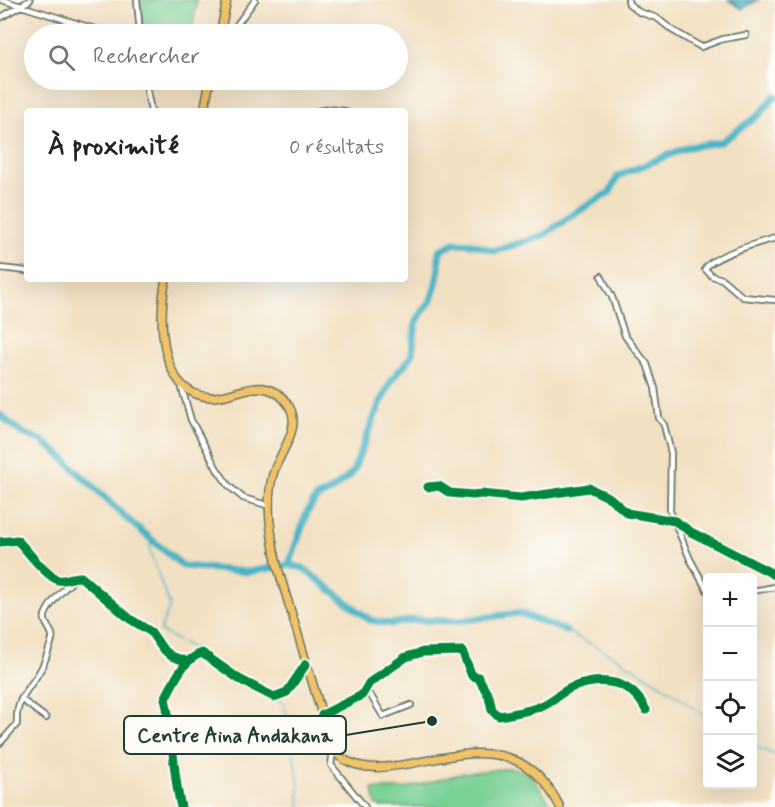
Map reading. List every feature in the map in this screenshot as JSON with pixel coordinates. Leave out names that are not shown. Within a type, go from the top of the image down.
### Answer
[{"type":"main road","points":[[222,24],[227,0]]},
{"type":"main road","points":[[205,108],[208,90]]},
{"type":"main road","points":[[165,282],[162,330],[171,371],[182,385],[194,393],[214,397],[250,388],[262,388],[275,392],[285,400],[292,413],[293,425],[274,473],[270,506],[278,568],[333,751],[348,773]]},
{"type":"main road","points":[[500,764],[511,764],[532,771],[553,795],[560,807]]},
{"type":"street","points":[[2,0],[22,3],[82,24]]},
{"type":"street","points":[[0,18],[30,0]]},
{"type":"street","points":[[137,0],[139,24]]},
{"type":"street","points":[[237,24],[255,0]]},
{"type":"street","points":[[628,0],[639,12],[657,18],[701,47],[723,39],[746,35]]},
{"type":"street","points":[[147,90],[150,108]]},
{"type":"street","points":[[775,238],[720,257],[707,265],[705,269],[712,276],[723,279],[743,297],[775,300]]},
{"type":"street","points":[[0,268],[24,271]]},
{"type":"street","points":[[601,276],[612,297],[625,336],[647,364],[655,388],[659,418],[671,453],[670,511],[685,549],[703,583]]},
{"type":"street","points":[[182,385],[191,420],[217,469],[229,486],[243,498],[270,506]]},
{"type":"street","points":[[428,487],[439,486],[450,493],[521,498],[589,488],[610,498],[627,513],[675,520],[691,532],[775,575]]},
{"type":"street","points":[[0,542],[17,540],[56,579],[62,581],[69,577],[81,577],[130,619],[151,632],[171,656],[188,662]]},
{"type":"street","points":[[0,743],[17,724],[16,711],[21,699],[42,667],[52,639],[52,633],[45,625],[46,611],[64,588],[77,577]]},
{"type":"street","points":[[757,590],[775,587]]},
{"type":"street","points":[[322,716],[364,692],[369,683],[406,657],[423,652],[462,651],[472,676],[478,677],[489,696],[492,710],[499,716],[536,708],[574,687],[600,681],[614,682],[634,691],[646,710]]},
{"type":"street","points":[[181,807],[165,699],[188,662],[202,653],[239,679],[274,697],[287,692],[306,663]]},
{"type":"street","points":[[364,692],[371,696],[383,716],[411,705]]},
{"type":"street","points":[[21,699],[46,718]]},
{"type":"street","points":[[333,751],[331,765],[365,807]]},
{"type":"green space","points":[[139,0],[197,0],[193,24],[142,24]]},
{"type":"green space","points":[[511,768],[530,774],[553,807],[380,807],[376,804],[373,789],[404,789],[464,773]]},
{"type":"water","points":[[728,0],[758,0],[742,9]]},
{"type":"waterway","points":[[289,565],[307,512],[316,498],[332,490],[352,474],[392,379],[412,354],[416,322],[431,300],[435,288],[439,268],[439,251],[455,243],[473,244],[495,251],[544,235],[610,192],[618,176],[688,147],[721,142],[759,115],[775,96]]},
{"type":"waterway","points":[[0,415],[22,433],[41,440],[60,455],[126,518],[183,566],[248,572],[289,565],[303,568],[370,620],[391,624],[413,620],[457,621],[520,613],[566,631]]},
{"type":"waterway","points":[[150,539],[150,552],[170,606],[160,631],[199,651]]},
{"type":"waterway","points":[[566,631],[613,655],[703,714]]},
{"type":"waterway","points":[[200,656],[236,680],[283,703],[298,744],[292,749],[298,776],[300,807]]},
{"type":"waterway","points":[[757,747],[775,755]]},
{"type":"cycle path","points":[[428,487],[439,486],[450,493],[521,498],[589,488],[610,498],[627,513],[675,521],[691,532],[775,575]]},
{"type":"cycle path","points":[[0,542],[17,540],[42,568],[58,580],[81,577],[130,619],[151,632],[171,656],[188,662]]},
{"type":"cycle path","points":[[322,715],[362,695],[369,683],[406,657],[423,652],[462,651],[472,676],[478,677],[489,696],[492,710],[499,716],[536,708],[573,687],[595,682],[615,683],[624,687],[640,700],[646,710]]},
{"type":"cycle path","points":[[181,807],[165,699],[184,666],[202,653],[239,679],[274,697],[287,692],[306,664]]},
{"type":"place","name":"Centre Aina Andakana","points":[[432,721]]}]
